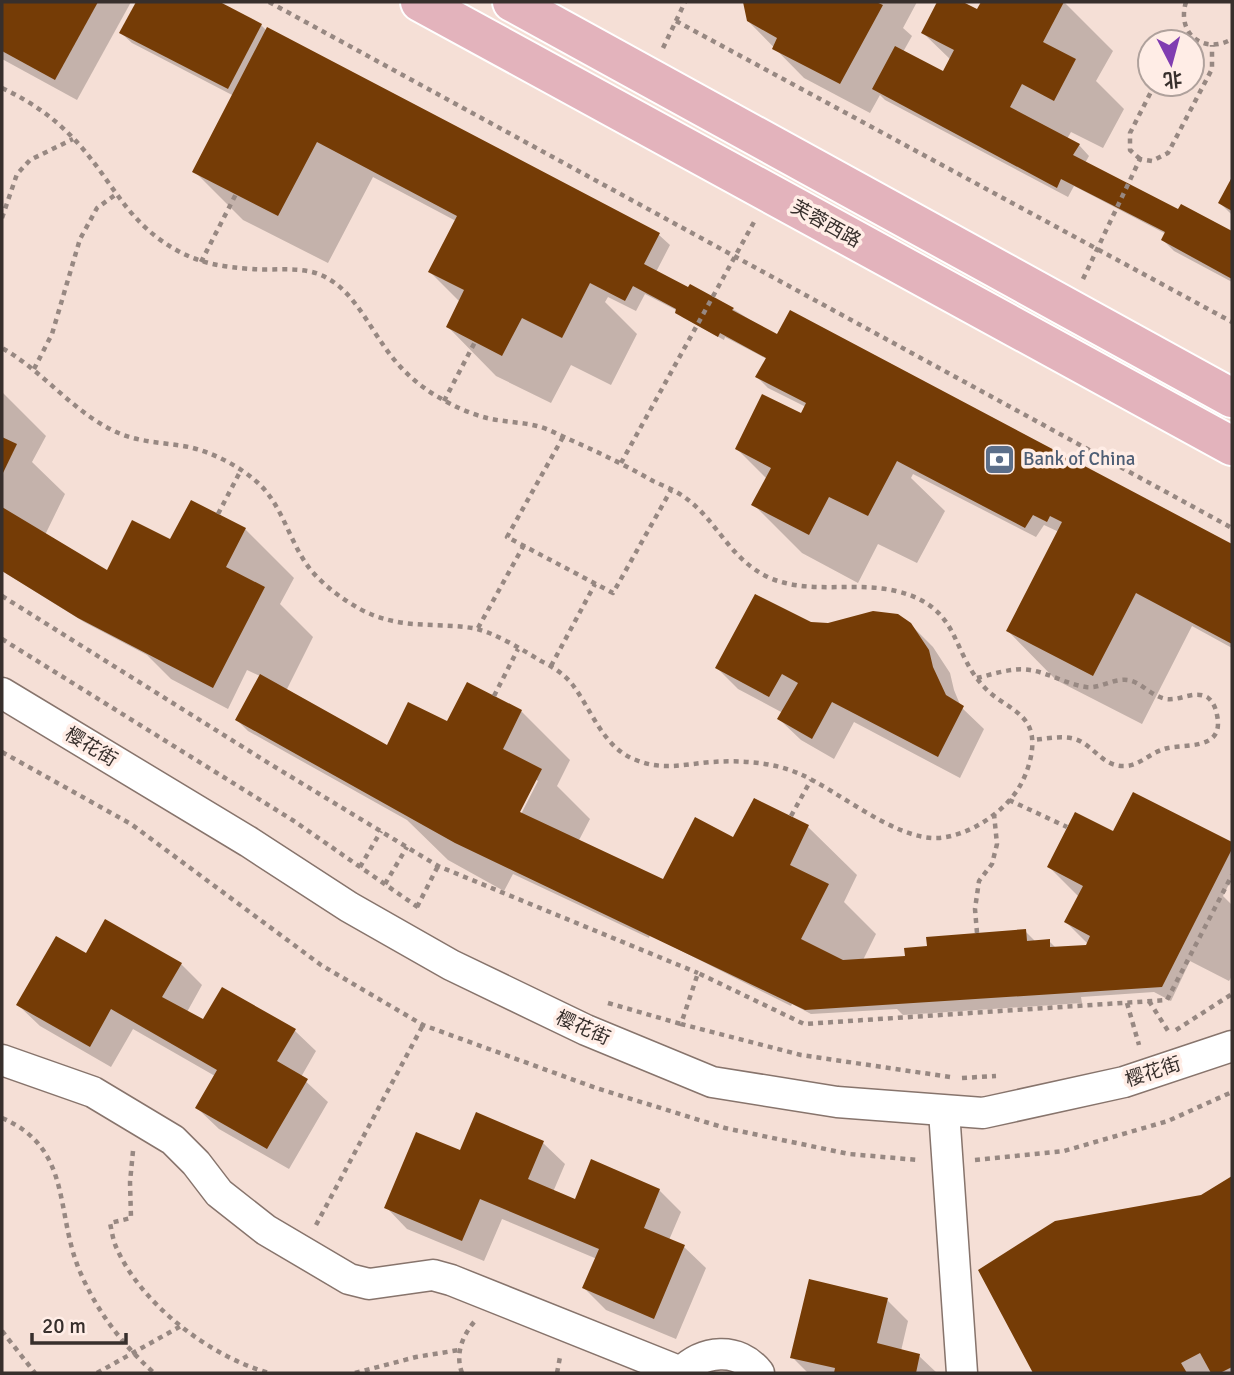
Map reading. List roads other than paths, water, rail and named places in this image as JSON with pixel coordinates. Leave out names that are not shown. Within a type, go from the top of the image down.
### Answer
[{"type":"main road","name":"芙蓉西路","points":[[420,2],[1232,446]]},
{"type":"main road","points":[[512,2],[1232,398]]},
{"type":"street","name":"樱花街","points":[[2,693],[249,842],[349,907],[451,965],[586,1030],[712,1082],[837,1102],[983,1113],[1124,1082],[1232,1045]]},
{"type":"street","points":[[2,1060],[93,1092],[173,1140],[197,1163],[219,1193],[266,1230],[349,1279],[369,1284],[433,1275],[681,1373],[693,1361],[708,1355],[724,1354],[740,1357],[754,1366],[759,1373]]},
{"type":"street","points":[[944,1111],[962,1373]]},
{"type":"place","name":"Bank of China","points":[[1000,459]]}]
